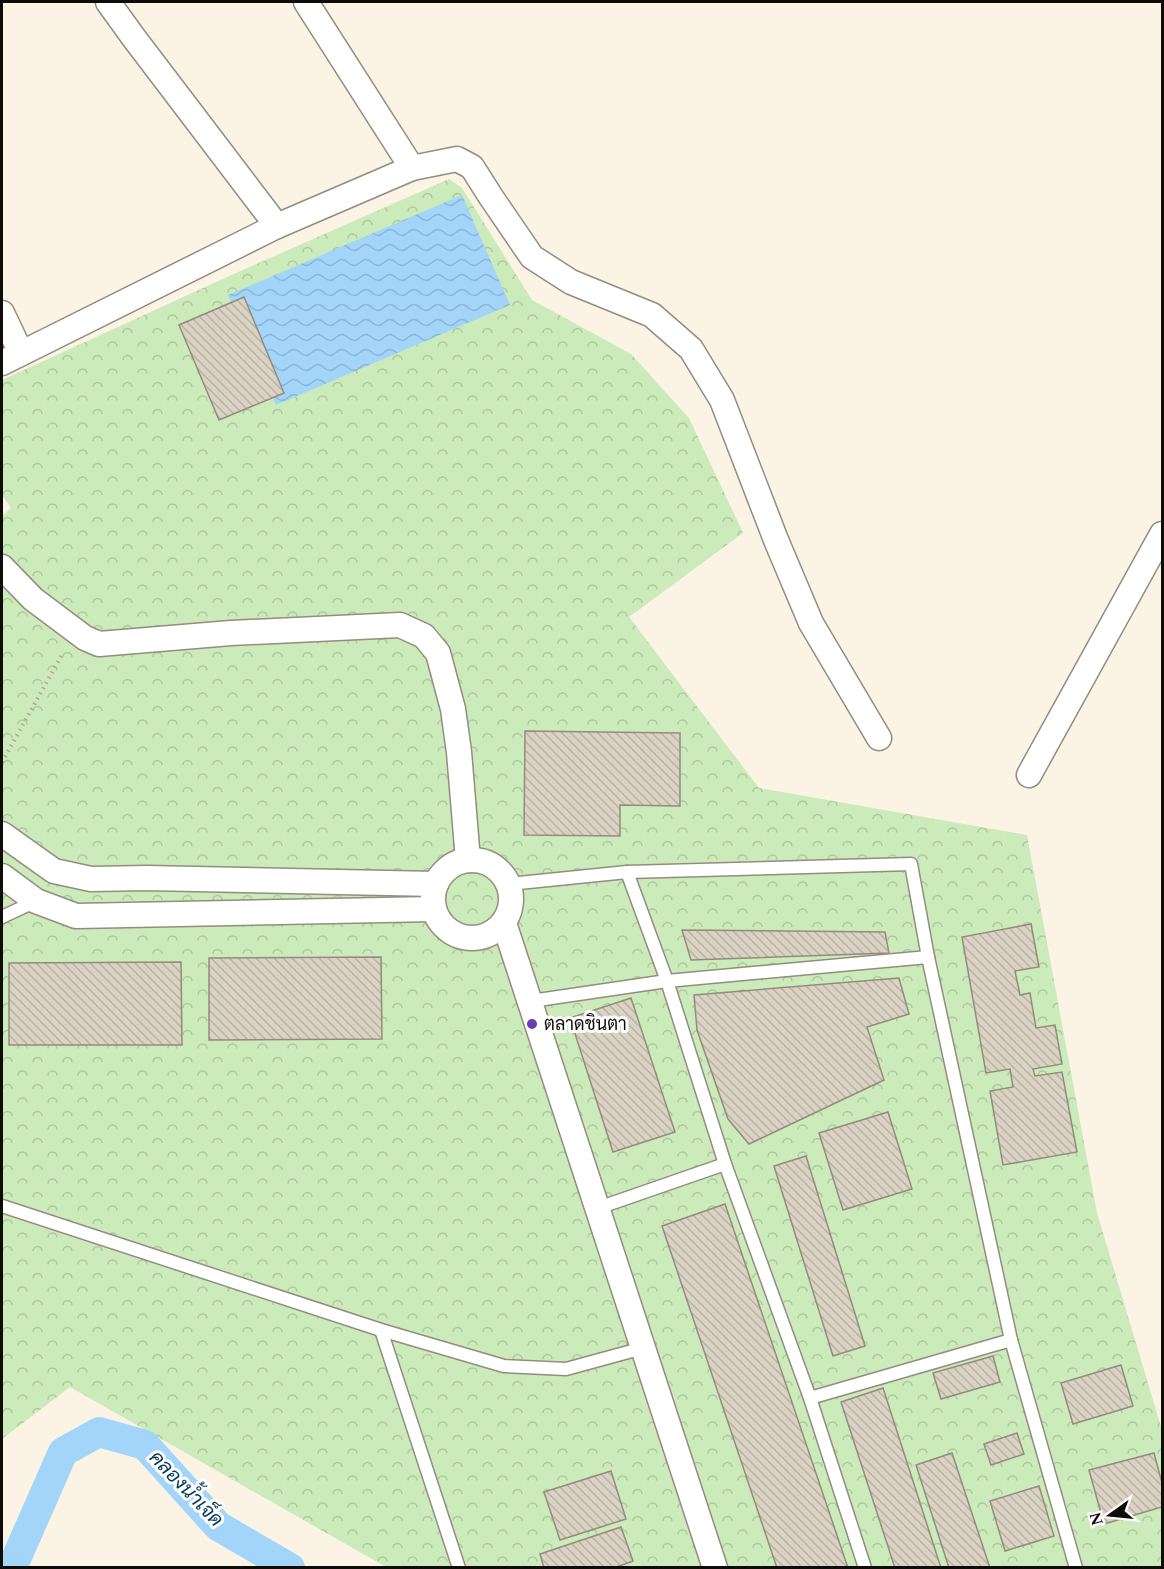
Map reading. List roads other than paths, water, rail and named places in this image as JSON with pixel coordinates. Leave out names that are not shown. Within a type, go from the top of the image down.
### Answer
[{"type":"street","points":[[108,2],[277,226]]},
{"type":"street","points":[[306,2],[412,168]]},
{"type":"street","points":[[2,313],[11,358],[277,226],[412,168],[457,159],[472,167],[532,257],[571,282],[652,315],[691,349],[722,400],[811,623],[879,738]]},
{"type":"street","points":[[1029,775],[1162,534]]},
{"type":"street","points":[[2,567],[33,599],[85,638],[99,644],[231,633],[400,625],[423,636],[438,653],[453,709],[468,860]]},
{"type":"street","points":[[2,834],[54,871],[91,879],[147,878],[436,884]]},
{"type":"street","points":[[468,860],[481,860],[502,873],[509,884],[512,897],[511,911],[504,923],[484,938],[459,937],[448,931],[439,921],[434,909],[433,897],[441,875],[448,868],[468,860]]},
{"type":"street","points":[[2,876],[36,901],[76,916],[434,909]]},
{"type":"street","points":[[504,923],[716,1568]]},
{"type":"lane","points":[[509,884],[627,872],[911,864],[928,957],[1011,1340],[1076,1568]]},
{"type":"lane","points":[[627,872],[667,981],[725,1164],[810,1398],[865,1568]]},
{"type":"lane","points":[[2,917],[36,901]]},
{"type":"lane","points":[[531,1001],[667,981],[928,957]]},
{"type":"lane","points":[[598,1208],[725,1164]]},
{"type":"lane","points":[[2,1206],[381,1330],[504,1366],[566,1369],[643,1348]]},
{"type":"lane","points":[[381,1330],[459,1568]]},
{"type":"lane","points":[[810,1398],[1011,1340]]},
{"type":"water","points":[[462,195],[510,305],[276,405],[228,295]]},
{"type":"waterway","name":"คลองน้ำเจ็ด","points":[[12,1568],[63,1452],[99,1432],[145,1445],[218,1526],[290,1568]]},
{"type":"place","name":"ตลาดชินตา","points":[[532,1024]]}]
